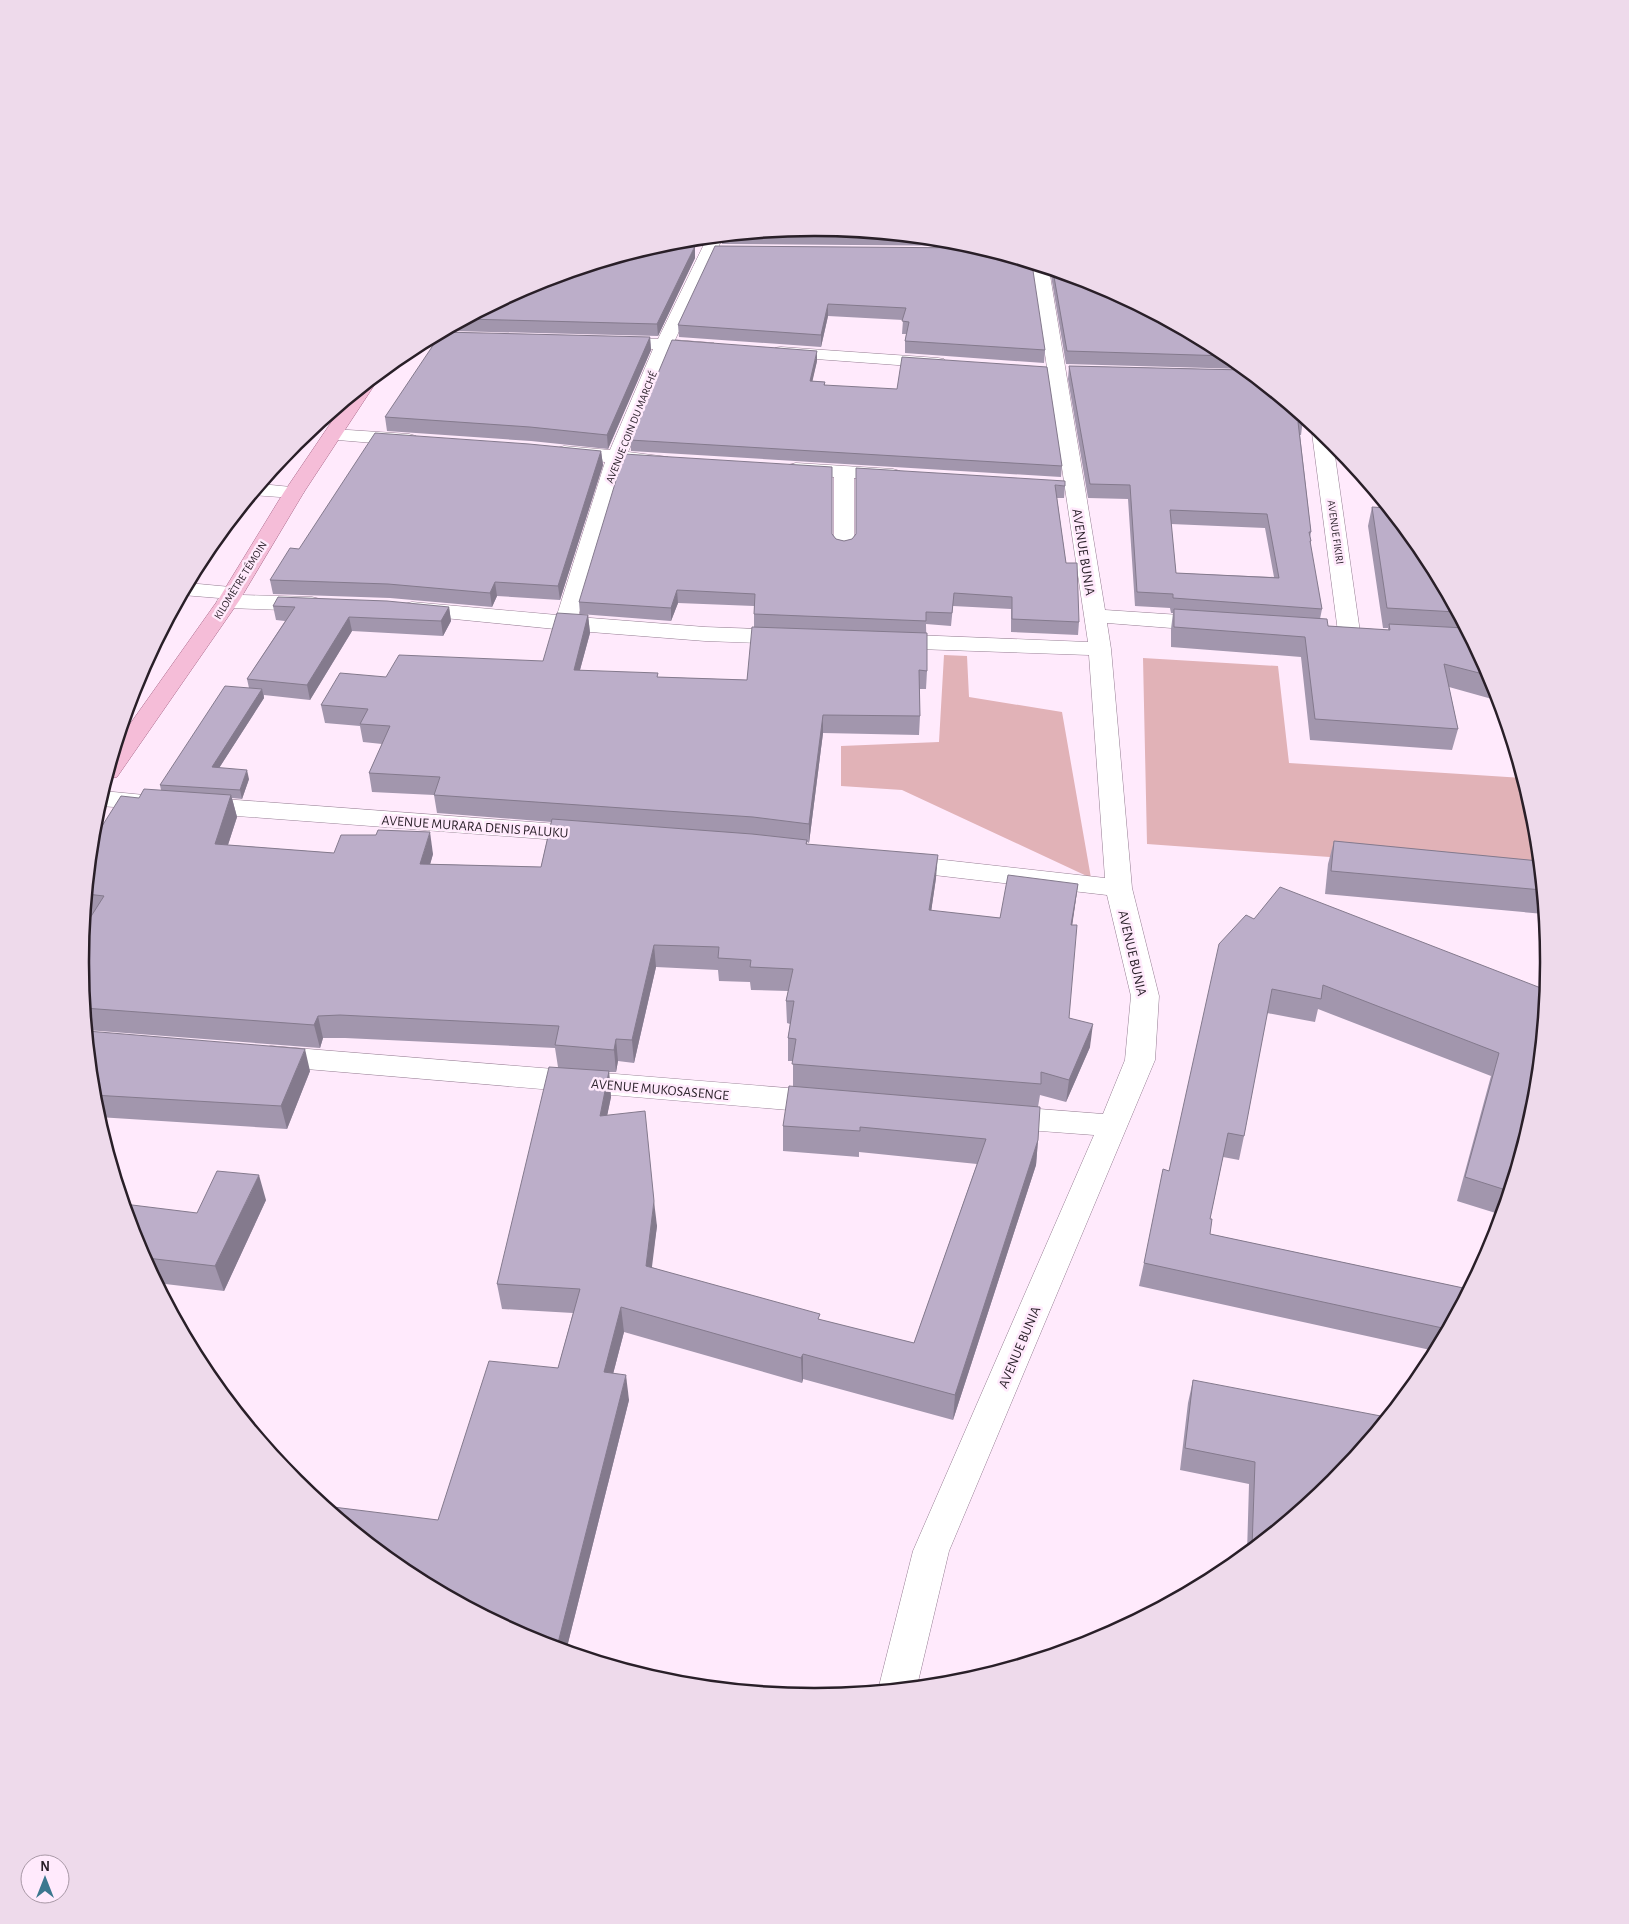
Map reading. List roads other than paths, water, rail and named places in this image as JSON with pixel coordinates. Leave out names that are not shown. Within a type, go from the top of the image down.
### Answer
[{"type":"main road","name":"KILOMÈTRE TÉMOIN","points":[[118,758],[231,597],[294,492],[356,400]]},
{"type":"street","points":[[690,250],[717,246]]},
{"type":"street","name":"AVENUE COIN DU MARCHÉ","points":[[565,623],[616,458],[665,344],[717,246]]},
{"type":"street","name":"AVENUE BUNIA","points":[[898,1683],[931,1551],[1140,1060],[1145,996],[1118,888],[1100,649],[1095,616],[1064,485],[1057,371],[1041,273]]},
{"type":"street","points":[[443,338],[489,340]]},
{"type":"street","points":[[596,342],[722,348]]},
{"type":"street","points":[[760,351],[951,364]]},
{"type":"street","points":[[333,435],[432,442]]},
{"type":"street","name":"AVENUE FIKIRI","points":[[1324,445],[1349,632]]},
{"type":"street","points":[[550,451],[676,462]]},
{"type":"street","points":[[775,468],[911,476]]},
{"type":"street","points":[[844,472],[844,546]]},
{"type":"street","points":[[263,490],[294,492]]},
{"type":"street","points":[[192,589],[231,597],[333,605]]},
{"type":"street","points":[[390,607],[705,634],[813,638]]},
{"type":"street","points":[[1095,616],[1232,625]]},
{"type":"street","points":[[873,640],[1100,649]]},
{"type":"street","name":"AVENUE MURARA DENIS PALUKU","points":[[108,799],[604,835]]},
{"type":"street","points":[[872,860],[1118,888]]},
{"type":"street","name":"AVENUE MUKOSASENGE","points":[[247,1054],[854,1105]]},
{"type":"street","points":[[974,1115],[1113,1126]]}]
